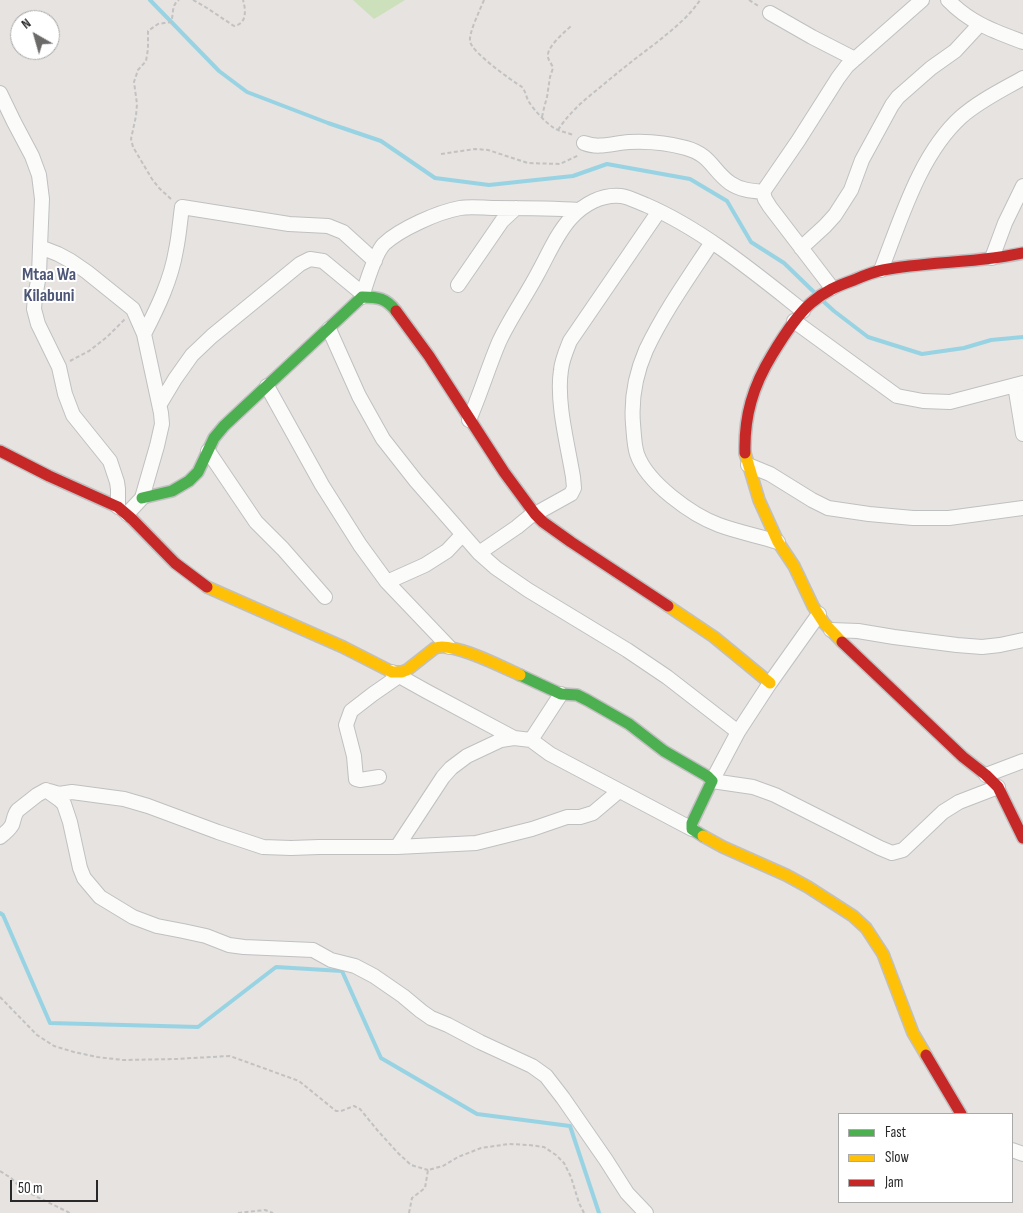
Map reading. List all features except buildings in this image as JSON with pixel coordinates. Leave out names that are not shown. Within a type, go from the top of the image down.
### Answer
[{"type":"street","points":[[763,192],[847,66],[922,0]]},
{"type":"street","points":[[948,0],[959,11],[980,24],[1023,42]]},
{"type":"street","points":[[770,13],[812,37],[855,58]]},
{"type":"street","points":[[801,248],[835,215],[851,190],[862,160],[898,97],[955,50],[980,24]]},
{"type":"street","points":[[881,270],[915,184],[931,153],[948,130],[980,103],[1023,78]]},
{"type":"street","points":[[0,92],[32,156],[39,175],[42,199],[39,275],[34,309],[38,324],[59,367],[65,394],[73,415],[110,461],[117,482],[122,510]]},
{"type":"street","points":[[589,145],[658,142],[686,148],[702,154],[731,184],[747,190],[763,192]]},
{"type":"street","points":[[992,258],[1005,223],[1023,186]]},
{"type":"street","points":[[763,192],[770,207],[832,288]]},
{"type":"street","points":[[469,420],[506,328],[565,225],[579,210],[596,200],[603,197],[623,196],[660,211],[682,223],[767,282],[896,396],[923,401],[950,402],[1019,384],[1023,434]]},
{"type":"street","points":[[144,334],[158,308],[172,267],[182,207],[288,224],[328,226],[343,232],[375,261]]},
{"type":"street","points":[[122,510],[142,498],[172,491],[189,481],[198,472],[214,438],[224,426],[362,296],[379,252],[384,245],[400,233],[422,221],[462,208],[550,208],[579,210]]},
{"type":"street","points":[[458,285],[502,221],[516,208]]},
{"type":"street","points":[[479,553],[518,527],[535,513],[571,494],[574,488],[574,477],[561,406],[560,381],[563,358],[570,341],[660,211]]},
{"type":"street","points":[[712,242],[681,290],[645,352],[635,386],[632,412],[634,443],[642,465],[650,477],[663,490],[696,513],[719,525],[778,542]]},
{"type":"street","points":[[40,246],[71,261],[133,309],[144,334],[160,404],[162,424],[152,468],[142,498]]},
{"type":"street","points":[[1023,253],[881,270],[832,288],[803,312],[776,348],[763,370],[749,407],[745,440],[748,465],[759,500],[778,542],[794,566],[819,614],[831,630],[864,664],[940,736],[998,787],[1023,838]]},
{"type":"street","points":[[160,404],[169,387],[192,355],[212,336],[300,264],[310,259],[323,261],[362,296],[383,299],[390,303],[429,356],[504,472],[543,522],[714,637],[770,683]]},
{"type":"street","points":[[329,329],[358,396],[383,439],[416,481],[479,553],[496,568],[528,590],[667,676],[738,732]]},
{"type":"street","points":[[267,386],[332,503],[360,545],[387,582],[449,647]]},
{"type":"street","points":[[208,450],[256,522],[325,597]]},
{"type":"street","points":[[0,451],[122,510],[185,572],[205,586],[343,648],[514,738]]},
{"type":"street","points":[[748,465],[770,474],[828,508],[913,518],[949,518],[1023,508]]},
{"type":"street","points":[[387,582],[425,566],[447,551],[462,535]]},
{"type":"street","points":[[692,829],[692,823],[738,732],[819,614]]},
{"type":"street","points":[[831,630],[858,630],[894,637],[982,647],[1023,640]]},
{"type":"street","points":[[379,777],[356,779],[354,756],[346,725],[347,719],[354,708],[395,674],[407,670],[440,646],[460,650],[560,694],[577,696],[596,704],[629,724],[664,751],[712,781],[753,787],[775,795],[892,853],[903,850],[943,812],[959,802],[998,787]]},
{"type":"street","points":[[531,740],[560,694]]},
{"type":"street","points":[[397,846],[451,768],[467,756],[501,740],[514,738],[531,740],[550,754],[723,847],[786,875],[838,905],[853,916],[866,928],[883,954],[913,1033],[960,1113]]},
{"type":"street","points":[[986,775],[1023,760]]},
{"type":"street","points":[[0,837],[13,824],[15,812],[46,790],[59,794],[72,792],[124,798],[263,846],[291,848],[476,843],[592,813],[619,791]]},
{"type":"street","points":[[46,790],[64,804],[84,878],[100,897],[133,917],[157,926],[190,932],[244,948],[313,950],[331,960],[355,966],[374,976],[403,996],[420,1012],[532,1066],[546,1076],[558,1091],[606,1160],[626,1193],[646,1213]]},
{"type":"path","points":[[179,0],[175,2],[171,22],[158,24],[148,31],[146,61],[138,70],[134,82],[137,104],[130,139],[158,188],[182,207]]},
{"type":"path","points":[[193,0],[234,26],[239,25],[243,21],[245,15],[243,0]]},
{"type":"path","points":[[441,154],[475,149],[488,150],[528,163],[560,164],[589,145],[569,132],[558,130],[550,124],[529,102],[522,87],[497,71],[471,46],[470,39],[484,0]]},
{"type":"path","points":[[558,130],[574,108],[669,32],[685,18],[700,0]]},
{"type":"path","points":[[542,117],[553,68],[548,59],[548,52],[552,45],[572,25]]},
{"type":"path","points":[[59,367],[89,351],[107,337],[133,309]]},
{"type":"path","points":[[0,997],[37,1035],[54,1046],[74,1052],[97,1058],[123,1060],[176,1060],[230,1056],[299,1081],[336,1111],[354,1106],[360,1109],[378,1132],[411,1165],[428,1170],[443,1166],[458,1157],[481,1148],[509,1144],[544,1147],[564,1163],[584,1213]]},
{"type":"path","points":[[409,1213],[412,1198],[425,1188],[428,1170]]},
{"type":"path","points":[[0,1171],[11,1178],[23,1190],[70,1213]]},
{"type":"path","points":[[238,1213],[264,1210],[273,1213]]},
{"type":"green space","points":[[353,0],[405,0],[374,19]]},
{"type":"waterway","points":[[150,0],[219,71],[247,92],[381,141],[435,178],[489,185],[573,176],[607,164],[690,179],[727,201],[751,242],[784,263],[815,293]]},
{"type":"waterway","points":[[824,302],[868,337],[922,354],[964,348],[991,340],[1023,337]]},
{"type":"waterway","points":[[0,913],[3,915],[50,1023],[198,1027],[276,967],[342,971],[381,1058],[477,1114],[570,1126],[599,1213]]},
{"type":"traffic: fast","points":[[142,498],[172,491],[189,481],[198,472],[214,438],[224,426],[362,297],[381,299],[389,303],[396,311]]},
{"type":"traffic: fast","points":[[520,675],[561,694],[577,695],[587,700],[629,724],[664,751],[707,776],[712,781],[692,823],[692,829],[703,836]]},
{"type":"traffic: slow","points":[[745,453],[759,500],[778,542],[794,566],[813,606],[824,623],[842,642]]},
{"type":"traffic: slow","points":[[207,587],[343,647],[392,672],[407,670],[435,648],[443,647],[465,651],[520,675]]},
{"type":"traffic: slow","points":[[668,606],[714,637],[770,683]]},
{"type":"traffic: slow","points":[[703,836],[808,887],[853,916],[866,928],[883,954],[913,1033],[926,1055]]},
{"type":"traffic: jam","points":[[745,453],[748,414],[755,390],[765,367],[790,328],[816,299],[837,287],[883,270],[997,258],[1023,253]]},
{"type":"traffic: jam","points":[[396,311],[429,356],[504,472],[535,514],[571,542],[668,606]]},
{"type":"traffic: jam","points":[[0,451],[49,476],[118,507],[175,563],[207,587]]},
{"type":"traffic: jam","points":[[842,642],[963,757],[998,787],[1023,838]]},
{"type":"traffic: jam","points":[[926,1055],[960,1113]]},
{"type":"district","name":"Mtaa Wa Kilabuni","points":[[49,285]]}]
